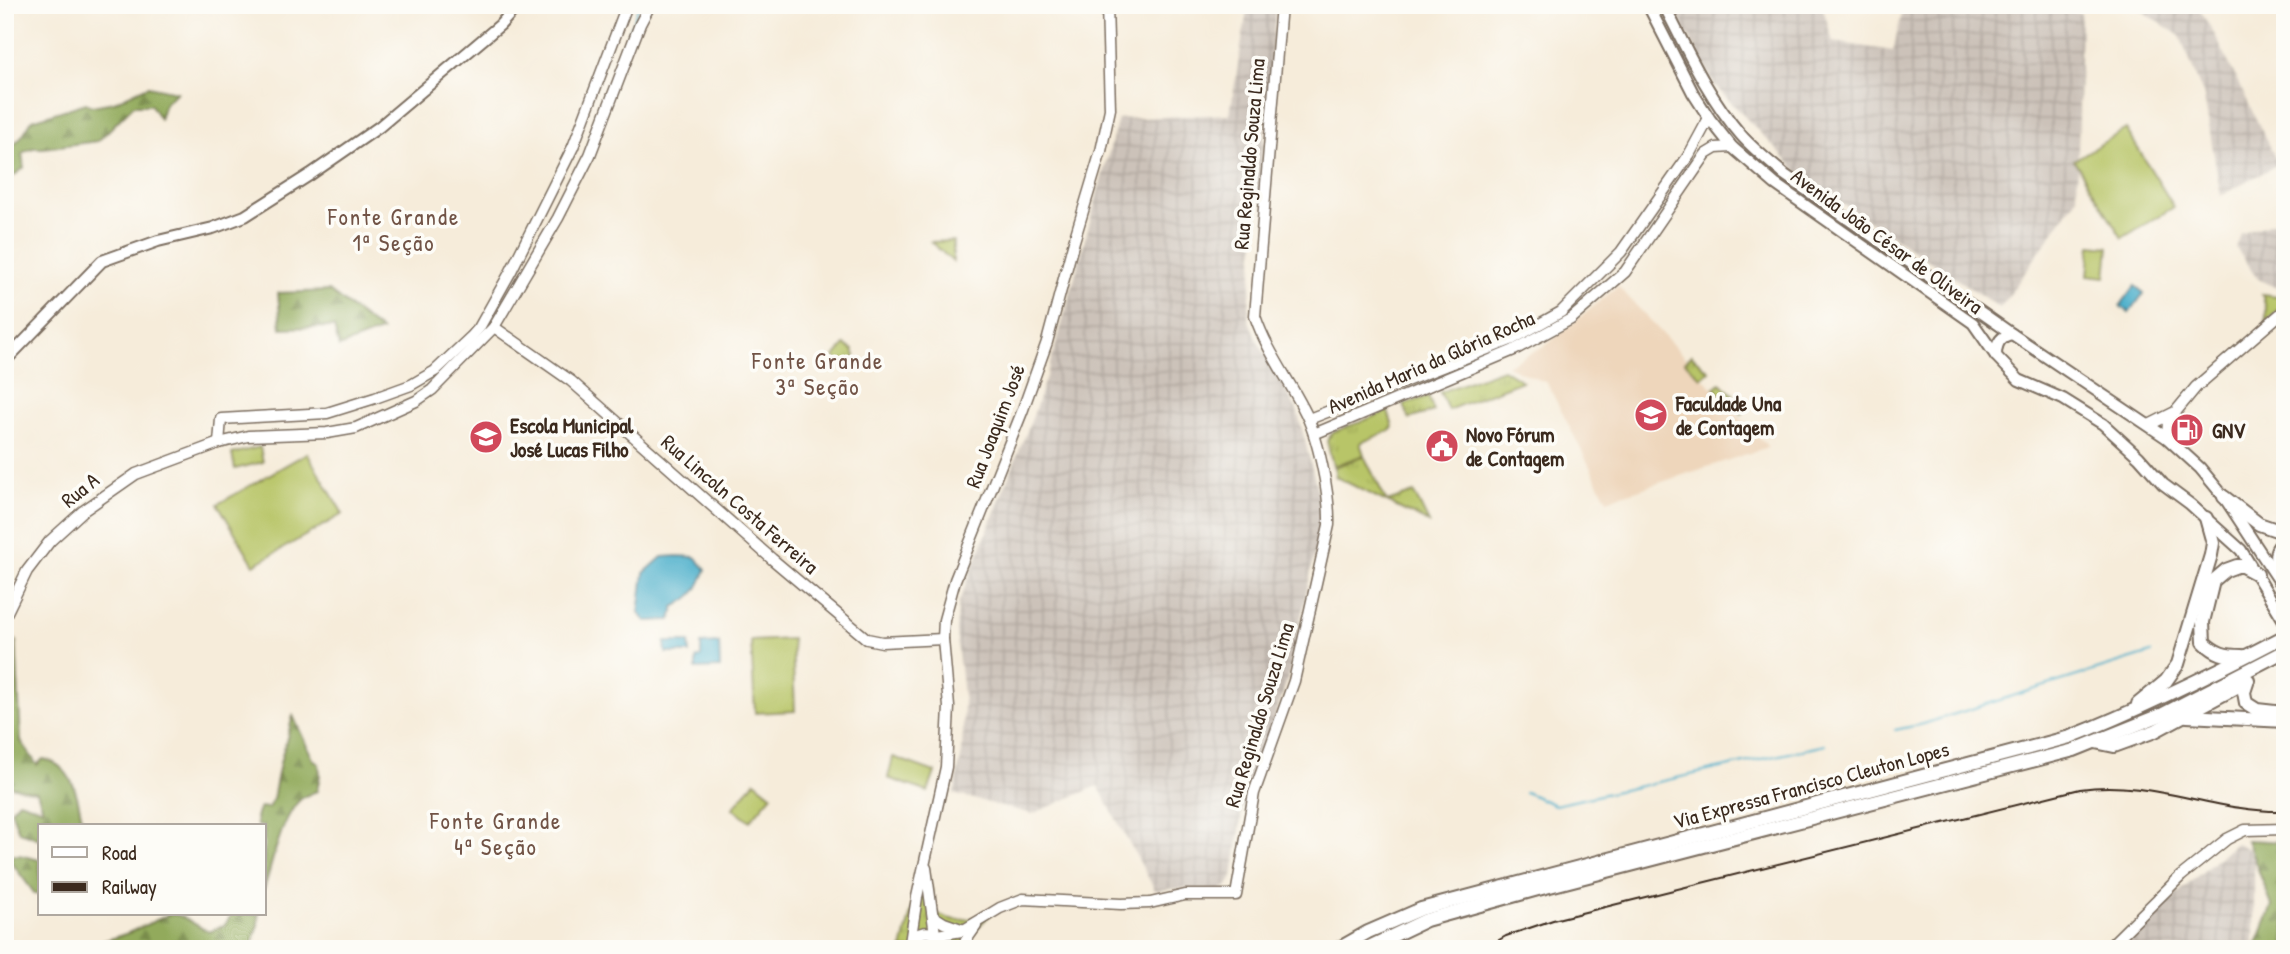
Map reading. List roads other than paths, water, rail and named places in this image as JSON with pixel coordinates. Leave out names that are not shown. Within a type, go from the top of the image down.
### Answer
[{"type":"highway","points":[[2224,497],[2259,524],[2285,533]]},
{"type":"highway","points":[[2121,717],[2166,681],[2178,664],[2211,555],[2213,543],[2206,518]]},
{"type":"highway","points":[[2285,542],[2279,545],[2275,557],[2285,587]]},
{"type":"highway","points":[[2246,656],[2215,653],[2204,642],[2203,622],[2213,581],[2226,570],[2237,566],[2258,574]]},
{"type":"highway","name":"Via Expressa Francisco Cleuton Lopes","points":[[1338,949],[1368,932],[1421,909],[2070,737],[2197,682],[2285,636]]},
{"type":"highway","name":"Via Expressa Francisco Cleuton Lopes","points":[[1365,949],[1426,920],[2074,750],[2161,715],[2285,651]]},
{"type":"highway","points":[[2095,742],[2114,746],[2155,730],[2246,682],[2254,676],[2259,665]]},
{"type":"highway","points":[[2246,682],[2246,704],[2256,710],[2285,713]]},
{"type":"highway","points":[[2183,716],[2285,721]]},
{"type":"main road","points":[[5,361],[102,261],[158,241],[213,228],[245,216],[379,127],[503,22],[518,5]]},
{"type":"main road","name":"Avenida João César de Oliveira","points":[[1648,5],[1693,93],[1732,147],[1775,184],[1973,323],[1996,356],[2019,380],[2063,399],[2103,424],[2139,457],[2163,484],[2241,550],[2283,619]]},
{"type":"main road","name":"Avenida João César de Oliveira","points":[[1664,5],[1706,86],[1741,135],[1762,155],[1785,175],[2012,334],[2167,438],[2200,468],[2224,497],[2285,587]]},
{"type":"main road","points":[[1996,356],[1999,341],[2003,336],[2012,334]]},
{"type":"street","points":[[219,443],[221,419],[327,413],[375,398],[411,385],[435,371],[471,337],[479,328],[517,259],[573,147],[627,5]]},
{"type":"street","name":"Rua A","points":[[5,616],[27,571],[50,541],[83,511],[136,474],[219,443],[248,436],[327,433],[356,428],[416,401],[432,390],[494,327],[574,189],[650,5]]},
{"type":"street","name":"Rua Joaquim José","points":[[910,946],[917,897],[946,766],[949,708],[944,620],[955,580],[1047,342],[1101,151],[1110,109],[1107,5]]},
{"type":"street","name":"Rua Reginaldo Souza Lima","points":[[964,942],[978,922],[1000,908],[1023,899],[1150,904],[1185,895],[1236,895],[1252,800],[1294,681],[1329,525],[1329,508],[1309,419],[1261,335],[1255,316],[1281,5]]},
{"type":"street","name":"Avenida Maria da Glória Rocha","points":[[1309,419],[1513,339],[1561,312],[1614,261],[1689,155],[1709,118]]},
{"type":"street","name":"Avenida Maria da Glória Rocha","points":[[1314,434],[1514,350],[1571,319],[1625,272],[1706,154],[1716,148],[1732,147]]},
{"type":"street","points":[[1654,205],[1661,210],[1663,218]]},
{"type":"street","points":[[2167,438],[2168,421],[2196,387],[2285,310]]},
{"type":"street","name":"Rua Lincoln Costa Ferreira","points":[[494,327],[571,381],[772,559],[867,639],[882,642],[943,639]]},
{"type":"street","points":[[2149,425],[2174,413]]},
{"type":"street","points":[[2106,949],[2181,876],[2227,839],[2245,830],[2285,829]]},
{"type":"street","name":"Rua Joaquim José","points":[[926,860],[936,934]]},
{"type":"street","points":[[933,916],[964,942]]},
{"type":"street","points":[[910,946],[920,933],[936,934],[964,942]]},
{"type":"street","points":[[936,934],[945,949]]},
{"type":"water","points":[[2135,286],[2144,293],[2129,313],[2120,306]]},
{"type":"water","points":[[662,557],[695,557],[706,569],[701,582],[691,596],[674,607],[671,620],[646,621],[639,613],[644,573]]},
{"type":"water","points":[[665,642],[689,642],[690,653],[666,653]]},
{"type":"water","points":[[719,643],[720,668],[696,669],[696,659],[701,656],[701,644]]},
{"type":"waterway","points":[[589,139],[639,5]]},
{"type":"waterway","points":[[1895,730],[1923,724],[2151,653]]},
{"type":"waterway","points":[[1525,792],[1555,805],[1825,745]]},
{"type":"railway","points":[[1483,949],[1506,936],[1553,920],[2080,789],[2132,788],[2233,807],[2285,811]]},
{"type":"place","name":"Faculdade Una de Contagem","points":[[1651,415]]},
{"type":"place","name":"GNV","points":[[2187,430]]},
{"type":"place","name":"Escola Municipal José Lucas Filho","points":[[486,437]]},
{"type":"place","name":"Novo Fórum de Contagem","points":[[1442,446]]},
{"type":"district","name":"Fonte Grande 1ª Seção","points":[[394,229]]},
{"type":"district","name":"Fonte Grande 3ª Seção","points":[[818,373]]},
{"type":"district","name":"Fonte Grande 4ª Seção","points":[[496,833]]}]
